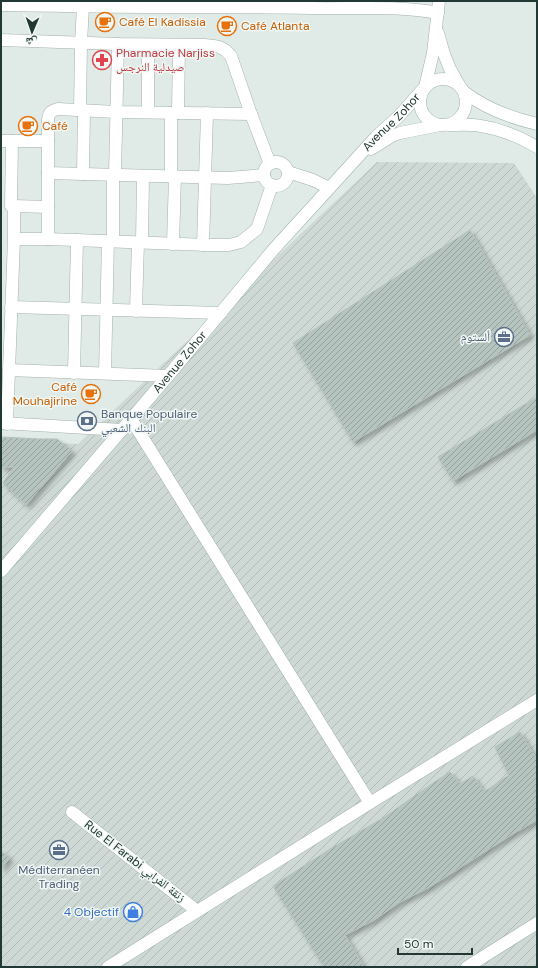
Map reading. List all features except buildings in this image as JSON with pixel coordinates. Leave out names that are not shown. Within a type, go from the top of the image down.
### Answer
[{"type":"street","points":[[1,5],[45,3],[319,5],[389,4],[410,9],[439,7],[430,69],[419,103],[421,112],[431,122],[443,126],[481,126],[516,137],[537,148]]},
{"type":"street","points":[[83,174],[81,43],[90,4]]},
{"type":"street","points":[[436,28],[450,69],[465,96],[466,105],[461,117],[454,123],[443,126]]},
{"type":"street","points":[[1,40],[148,45],[205,45],[218,46],[226,49],[231,56],[270,164]]},
{"type":"street","points":[[105,373],[106,310],[114,175],[118,44]]},
{"type":"street","points":[[148,45],[148,112]]},
{"type":"street","points":[[173,244],[173,176],[179,45]]},
{"type":"street","points":[[424,88],[434,81],[444,79],[454,82],[471,98],[494,110],[537,124]]},
{"type":"street","name":"Avenue Zohor","points":[[1,571],[168,376],[273,250],[376,137],[400,115],[424,88]]},
{"type":"street","points":[[48,239],[48,115],[50,112],[58,109],[116,112],[251,114]]},
{"type":"street","points":[[203,245],[207,113]]},
{"type":"street","name":"Avenue Zohor","points":[[360,155],[392,136],[400,133],[443,126]]},
{"type":"street","points":[[48,141],[6,141],[9,206],[14,239],[7,272],[11,307],[5,337],[9,370],[4,423],[122,430]]},
{"type":"street","points":[[275,162],[283,164],[288,172],[288,176],[281,185],[272,185],[267,182],[264,175],[267,167],[275,162]]},
{"type":"street","points":[[288,172],[313,180],[329,188]]},
{"type":"street","points":[[48,173],[228,178],[264,175]]},
{"type":"street","points":[[136,311],[144,176]]},
{"type":"street","points":[[14,239],[229,245],[240,242],[257,229],[272,185]]},
{"type":"street","points":[[9,206],[48,207]]},
{"type":"street","points":[[74,373],[77,240]]},
{"type":"street","points":[[11,307],[221,313]]},
{"type":"street","points":[[9,370],[168,376]]},
{"type":"street","points":[[131,419],[370,802]]},
{"type":"street","points":[[108,967],[370,802],[537,700]]},
{"type":"street","name":"Rue El Farabi زنقة الفرابي","points":[[72,812],[197,911]]},
{"type":"street","points":[[467,967],[537,924]]},
{"type":"shaded area","points":[[377,162],[514,163],[537,198],[537,967],[1,967],[1,441],[78,444]]},
{"type":"place","name":"Café El Kadissia","points":[[105,22]]},
{"type":"place","name":"Café Atlanta","points":[[227,26]]},
{"type":"place","name":"Pharmacie Narjiss صيدلية النرجس","points":[[102,60]]},
{"type":"place","name":"Café","points":[[28,126]]},
{"type":"place","name":"ألستوم","points":[[504,337]]},
{"type":"place","name":"Café Mouhajirine","points":[[91,394]]},
{"type":"place","name":"Banque Populaire البنك الشعبي","points":[[87,421]]},
{"type":"place","name":"Méditerranéen Trading","points":[[59,850]]},
{"type":"place","name":"4 Objectif","points":[[133,912]]}]
